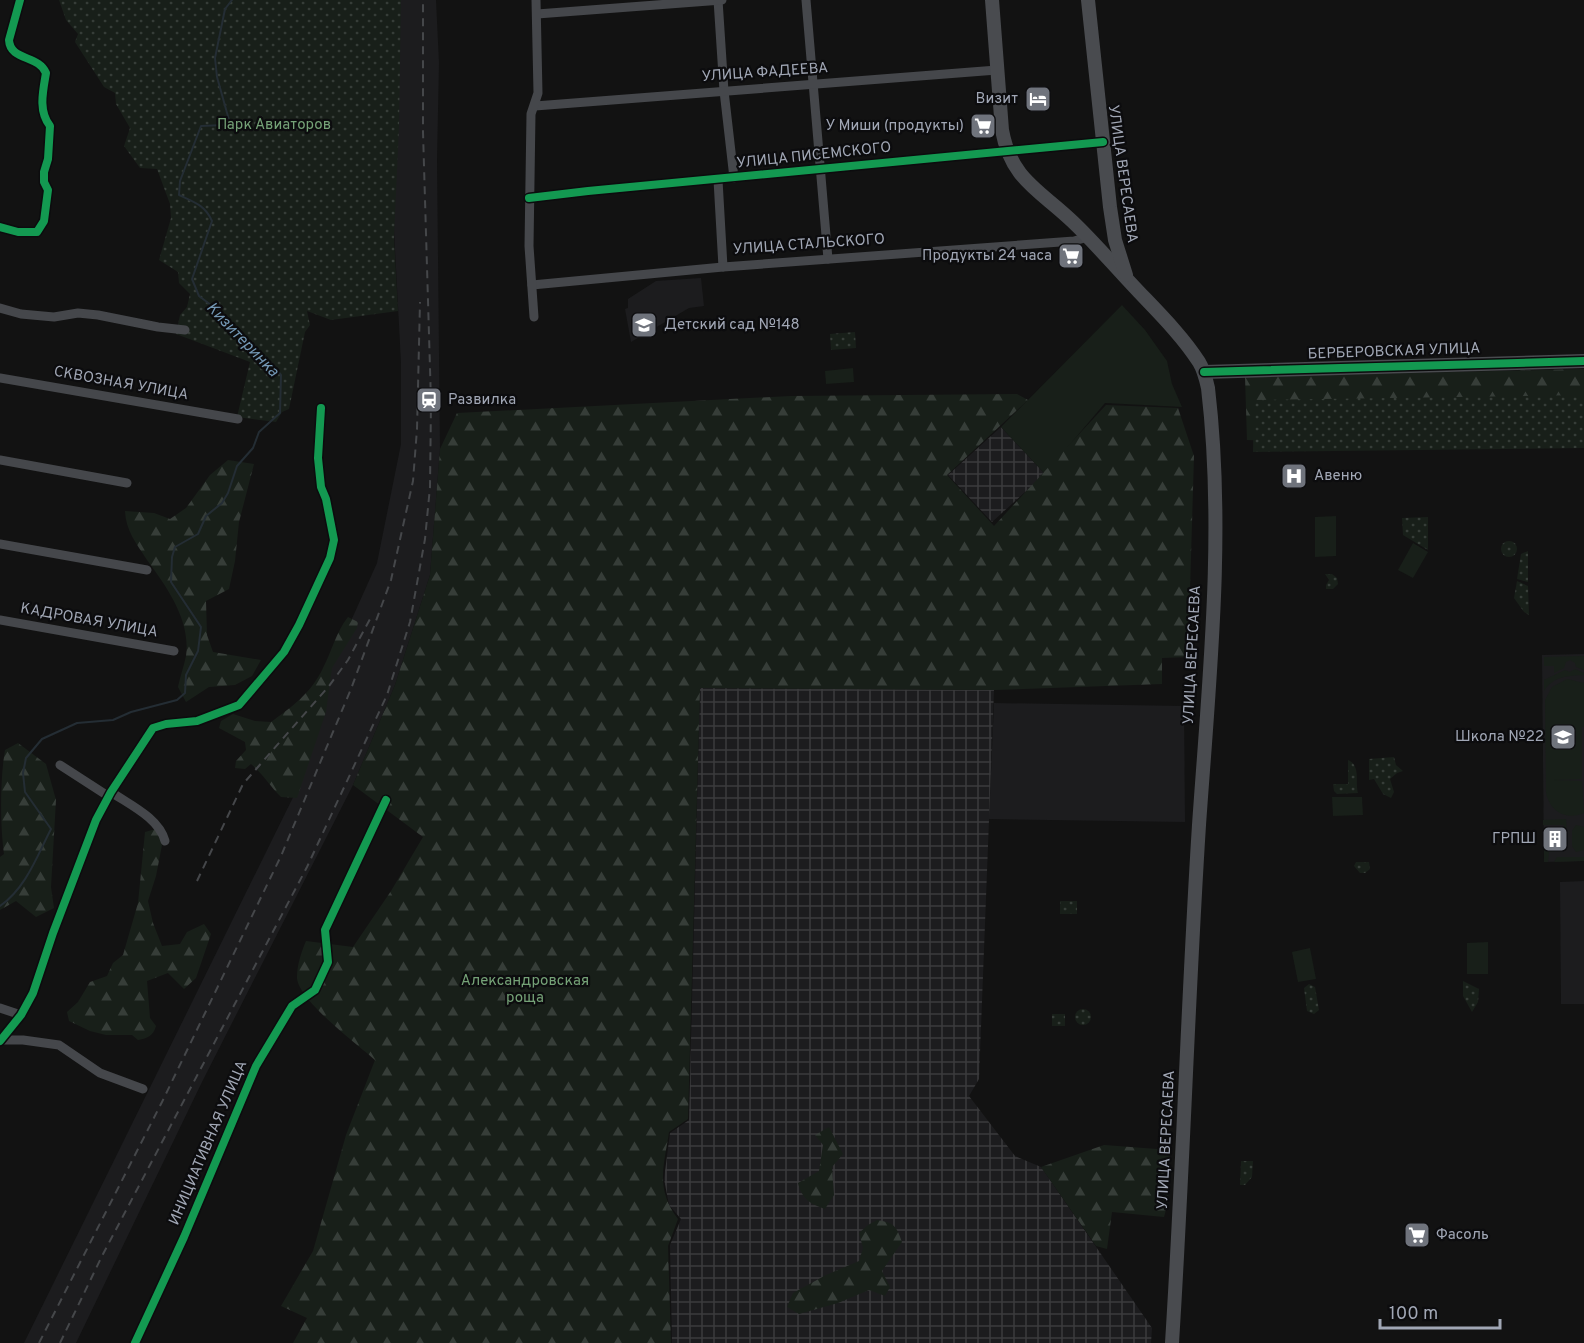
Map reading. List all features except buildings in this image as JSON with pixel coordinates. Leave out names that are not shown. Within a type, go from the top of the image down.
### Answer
[{"type":"main road","points":[[992,0],[1002,130],[1007,150],[1017,172],[1072,221],[1127,279]]},
{"type":"main road","name":"УЛИЦА ВЕРЕСАЕВА","points":[[1088,0],[1113,226],[1120,261],[1127,279],[1199,362],[1204,372],[1210,410],[1214,492],[1213,640],[1199,826],[1173,1343]]},
{"type":"main road","points":[[1088,237],[1113,226]]},
{"type":"main road","name":"БЕРБЕРОВСКАЯ УЛИЦА","points":[[1204,372],[1584,361]]},
{"type":"street","points":[[0,228],[37,232],[44,221],[48,190],[44,182],[44,172],[48,159],[50,126],[44,119],[42,92],[46,73],[41,64],[14,53],[9,46],[20,0]]},
{"type":"street","points":[[534,317],[529,246],[529,198],[531,114],[538,93],[536,0]]},
{"type":"street","points":[[537,14],[719,0],[724,91],[734,178]]},
{"type":"street","points":[[806,0],[828,259]]},
{"type":"street","name":"УЛИЦА ФАДЕЕВА","points":[[535,106],[997,70]]},
{"type":"street","name":"УЛИЦА ПИСЕМСКОГО","points":[[529,198],[1103,142]]},
{"type":"street","points":[[718,180],[723,267]]},
{"type":"street","name":"УЛИЦА СТАЛЬСКОГО","points":[[532,285],[723,267],[1074,241],[1088,237]]},
{"type":"street","points":[[0,308],[21,314],[54,317],[78,313],[98,315],[185,330]]},
{"type":"street","name":"СКВОЗНАЯ УЛИЦА","points":[[0,378],[237,419]]},
{"type":"street","points":[[0,1041],[21,1015],[33,993],[52,933],[96,820],[153,728],[166,724],[197,721],[239,705],[284,652],[299,625],[330,558],[334,540],[326,499],[321,487],[318,458],[321,408]]},
{"type":"street","points":[[0,460],[127,483]]},
{"type":"street","points":[[0,544],[147,570]]},
{"type":"street","name":"КАДРОВАЯ УЛИЦА","points":[[0,620],[174,651]]},
{"type":"street","points":[[60,765],[155,823],[163,833],[165,841]]},
{"type":"street","name":"ИНИЦИАТИВНАЯ УЛИЦА","points":[[135,1343],[256,1066],[292,1006],[315,990],[328,962],[325,930],[386,800]]},
{"type":"street","points":[[0,1008],[21,1015]]},
{"type":"street","points":[[0,1041],[23,1041],[59,1046],[100,1073],[143,1089]]},
{"type":"shaded area","points":[[385,0],[436,0],[439,63],[437,160],[440,449],[430,575],[395,685],[353,785],[202,1082],[76,1343],[24,1343],[304,775],[328,672],[377,563],[401,444],[401,363]]},
{"type":"shaded area","name":"Детский сад №148","points":[[701,278],[704,306],[689,308],[631,342],[625,309],[628,308],[628,299],[656,281]]},
{"type":"shaded area","points":[[1001,427],[1045,474],[992,522],[948,475]]},
{"type":"shaded area","name":"Школа №22","points":[[1584,654],[1584,861],[1544,862],[1542,655]]},
{"type":"shaded area","points":[[700,688],[994,690],[979,1079],[969,1096],[1015,1156],[1041,1167],[1152,1328],[1151,1343],[672,1343],[670,1245],[681,1219],[669,1205],[664,1179],[670,1133],[689,1120]]},
{"type":"shaded area","points":[[994,703],[1184,706],[1185,822],[989,819]]},
{"type":"shaded area","points":[[1584,881],[1584,1004],[1561,1004],[1560,882]]},
{"type":"green space","name":"Парк Авиаторов","points":[[59,0],[401,0],[394,238],[398,311],[331,320],[307,311],[310,325],[305,332],[289,409],[282,412],[276,422],[237,417],[250,362],[176,334],[180,315],[187,307],[190,294],[179,283],[178,272],[159,260],[171,218],[170,204],[157,169],[140,168],[124,146],[130,128],[116,104],[115,93],[104,87],[75,42],[78,34],[66,20]]},
{"type":"green space","points":[[1122,305],[1145,330],[1167,361],[1172,384],[1182,407],[1105,403],[1045,474],[1001,427]]},
{"type":"green space","points":[[855,332],[856,348],[831,350],[830,334]]},
{"type":"green space","points":[[853,368],[854,382],[826,384],[825,371]]},
{"type":"green space","points":[[1584,369],[1584,443],[1346,443],[1247,440],[1245,377]]},
{"type":"green space","name":"Александровская роща","points":[[1017,394],[1028,400],[947,475],[994,526],[1106,405],[1178,408],[1194,456],[1188,657],[1162,658],[1162,684],[994,690],[700,688],[688,1119],[669,1132],[663,1177],[666,1198],[678,1219],[668,1246],[671,1343],[293,1343],[307,1318],[281,1306],[313,1251],[346,1135],[375,1060],[318,1010],[300,987],[297,978],[298,968],[306,941],[353,947],[391,891],[423,837],[353,785],[395,685],[430,575],[440,449],[457,413],[791,396]]},
{"type":"green space","points":[[1584,395],[1584,448],[1253,452],[1254,400]]},
{"type":"green space","points":[[228,460],[254,464],[239,522],[235,561],[229,589],[206,601],[207,635],[213,652],[261,660],[252,676],[235,685],[209,687],[186,702],[178,687],[187,643],[181,617],[162,581],[132,537],[125,511],[154,513],[170,519],[186,508],[210,475]]},
{"type":"green space","points":[[1336,516],[1336,556],[1315,557],[1315,517]]},
{"type":"green space","points":[[1428,517],[1428,550],[1403,535],[1402,518]]},
{"type":"green space","points":[[1506,541],[1512,541],[1517,549],[1515,555],[1506,557],[1501,552],[1501,546]]},
{"type":"green space","points":[[1413,543],[1428,552],[1413,578],[1398,570]]},
{"type":"green space","points":[[1528,551],[1528,582],[1517,579],[1521,554]]},
{"type":"green space","points":[[1325,574],[1332,574],[1337,578],[1338,584],[1333,589],[1326,589],[1329,580]]},
{"type":"green space","points":[[1517,581],[1528,586],[1529,615],[1514,598]]},
{"type":"green space","points":[[348,617],[358,622],[357,628],[332,668],[326,712],[297,798],[281,797],[251,764],[245,769],[235,768],[236,761],[246,750],[245,742],[219,728],[221,721],[233,714],[255,721],[271,722],[294,705],[318,677]]},
{"type":"green space","points":[[1584,656],[1584,670],[1576,667],[1575,663],[1570,660],[1566,662],[1564,668],[1554,673],[1554,666],[1544,666],[1544,657]]},
{"type":"green space","points":[[1575,669],[1584,675],[1552,682],[1544,691],[1544,680],[1565,670],[1570,672]]},
{"type":"green space","points":[[1567,679],[1584,683],[1582,779],[1554,780],[1582,781],[1584,813],[1571,816],[1559,813],[1551,804],[1546,792],[1545,700],[1552,687]]},
{"type":"green space","points":[[18,743],[46,764],[56,800],[51,887],[54,908],[36,917],[16,901],[0,910],[0,857],[4,854],[1,802],[3,762],[5,750]]},
{"type":"green space","points":[[1394,757],[1396,765],[1403,771],[1390,779],[1394,792],[1391,798],[1383,794],[1374,779],[1369,780],[1369,759]]},
{"type":"green space","points":[[1348,760],[1355,766],[1358,793],[1337,794],[1333,784],[1348,784]]},
{"type":"green space","points":[[1332,797],[1362,797],[1363,815],[1333,816]]},
{"type":"green space","points":[[1566,819],[1567,838],[1564,838],[1564,825],[1543,825],[1543,820]]},
{"type":"green space","points":[[1576,825],[1584,827],[1584,850],[1576,852],[1572,846],[1572,831]]},
{"type":"green space","points":[[156,829],[162,845],[148,901],[162,946],[180,944],[187,932],[204,924],[211,934],[196,978],[184,989],[168,973],[147,981],[150,1018],[156,1026],[150,1036],[138,1040],[132,1035],[106,1035],[90,1031],[69,1021],[67,1012],[78,1002],[90,982],[107,976],[113,963],[123,955],[138,903],[145,832]]},
{"type":"green space","points":[[1564,840],[1567,840],[1566,850],[1549,852],[1548,862],[1544,862],[1544,847],[1564,847]]},
{"type":"green space","points":[[1557,857],[1584,857],[1584,861],[1554,862]]},
{"type":"green space","points":[[1356,862],[1369,862],[1370,869],[1365,873],[1360,873],[1354,866]]},
{"type":"green space","points":[[1060,901],[1077,901],[1077,914],[1060,914]]},
{"type":"green space","points":[[1488,942],[1488,974],[1467,974],[1467,943]]},
{"type":"green space","points":[[1310,948],[1316,979],[1298,982],[1292,952]]},
{"type":"green space","points":[[1463,981],[1479,989],[1478,1002],[1472,1012],[1463,996]]},
{"type":"green space","points":[[1309,984],[1315,987],[1319,1010],[1314,1014],[1307,1011],[1304,988]]},
{"type":"green space","points":[[1083,1009],[1089,1011],[1091,1017],[1089,1023],[1083,1025],[1077,1023],[1075,1017],[1077,1011]]},
{"type":"green space","points":[[1052,1014],[1065,1014],[1065,1026],[1052,1026]]},
{"type":"green space","points":[[829,1127],[843,1154],[832,1167],[834,1195],[825,1209],[807,1200],[798,1183],[819,1171],[823,1145],[815,1135]]},
{"type":"green space","points":[[1104,1145],[1170,1150],[1168,1202],[1164,1217],[1112,1212],[1107,1249],[1096,1246],[1041,1167]]},
{"type":"green space","points":[[1241,1161],[1253,1161],[1252,1177],[1245,1185],[1240,1185]]},
{"type":"green space","points":[[877,1220],[894,1226],[902,1242],[882,1271],[890,1287],[885,1296],[869,1290],[838,1303],[799,1314],[787,1307],[793,1293],[859,1261],[863,1248],[859,1233]]},
{"type":"waterway","name":"Кизитеринка","points":[[0,906],[24,881],[51,829],[25,792],[23,773],[26,758],[42,739],[77,723],[113,720],[131,712],[177,700],[185,693],[186,675],[198,651],[201,627],[171,582],[172,557],[175,547],[198,534],[206,516],[222,503],[228,493],[237,466],[253,448],[259,432],[280,413],[281,375],[219,311],[199,296],[192,279],[212,221],[202,208],[179,195],[180,181],[201,126],[224,125],[229,120],[217,77],[215,58],[225,9],[232,0]]},
{"type":"railway","points":[[60,1343],[102,1256],[307,867],[387,695],[410,622],[425,539],[430,487],[431,402],[423,132],[423,0]]},
{"type":"railway","points":[[39,1343],[162,1102],[281,856],[351,689],[391,580],[413,481],[417,429],[420,302]]},
{"type":"railway","points":[[197,881],[243,784],[329,686],[348,660],[370,619]]},
{"type":"cycle path","points":[[0,227],[18,232],[37,232],[44,221],[48,190],[44,182],[44,172],[48,159],[50,126],[44,114],[42,101],[46,73],[37,63],[14,51],[9,40],[20,0]]},
{"type":"cycle path","points":[[529,198],[1103,142]]},
{"type":"cycle path","points":[[1204,372],[1584,361]]},
{"type":"cycle path","points":[[0,1041],[21,1015],[33,993],[96,820],[111,792],[153,728],[166,724],[197,721],[239,705],[284,652],[299,625],[330,558],[334,540],[326,499],[321,487],[318,458],[321,408]]},
{"type":"cycle path","points":[[135,1343],[184,1237],[256,1066],[292,1006],[315,990],[328,962],[325,930],[386,800]]},
{"type":"place","name":"Визит","points":[[1038,99]]},
{"type":"place","name":"У Миши (продукты)","points":[[983,126]]},
{"type":"place","name":"Продукты 24 часа","points":[[1071,256]]},
{"type":"place","name":"Детский сад №148","points":[[644,325]]},
{"type":"place","name":"Развилка","points":[[429,400]]},
{"type":"place","name":"Авеню","points":[[1294,476]]},
{"type":"place","name":"Школа №22","points":[[1563,737]]},
{"type":"place","name":"ГРПШ","points":[[1555,839]]},
{"type":"place","name":"Фасоль","points":[[1417,1235]]}]
